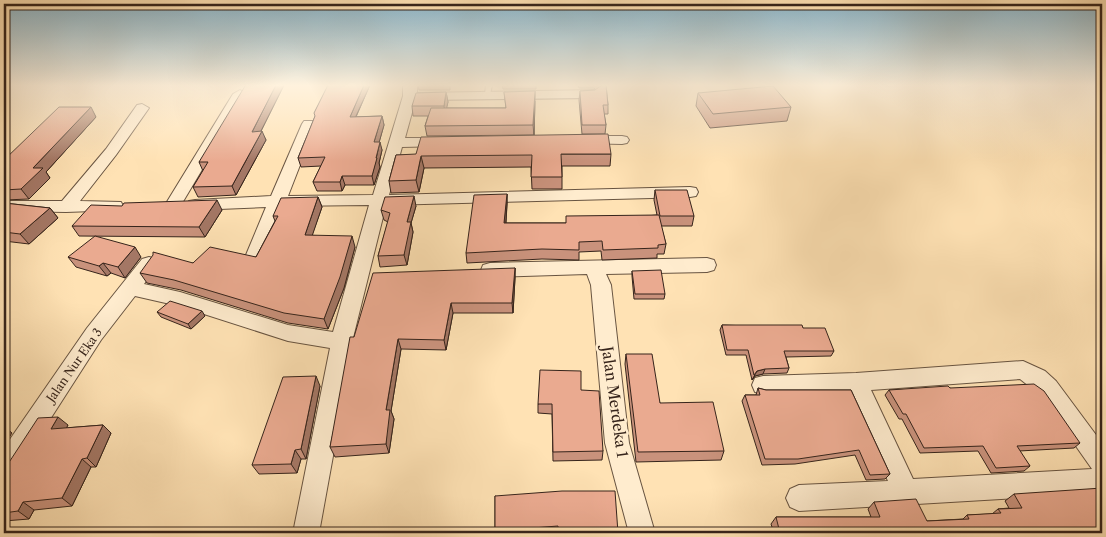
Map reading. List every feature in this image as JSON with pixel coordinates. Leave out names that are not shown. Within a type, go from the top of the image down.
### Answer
[{"type":"street","points":[[66,206],[111,152],[141,110]]},
{"type":"street","points":[[173,205],[230,110]]},
{"type":"street","points":[[306,533],[342,342],[368,275],[379,200],[405,110]]},
{"type":"street","points":[[255,255],[309,124]]},
{"type":"street","points":[[573,140],[622,140]]},
{"type":"street","points":[[396,143],[455,142]]},
{"type":"street","points":[[154,205],[690,192]]},
{"type":"street","points":[[4,206],[135,206]]},
{"type":"street","name":"Jalan Nur Eka 3","points":[[4,469],[66,374],[149,264]]},
{"type":"street","points":[[475,271],[707,265]]},
{"type":"street","name":"Jalan Merdeka 1","points":[[594,269],[601,285],[617,443],[642,533]]},
{"type":"street","points":[[130,288],[180,299],[288,333],[342,342]]},
{"type":"street","points":[[763,385],[856,382],[1023,370],[1038,378],[1048,388],[1102,463]]},
{"type":"street","points":[[856,382],[906,493]]},
{"type":"street","points":[[799,498],[1102,481]]},
{"type":"building","points":[[56,110],[88,110],[33,168],[43,168],[21,189],[4,190],[4,160]]},
{"type":"building","points":[[230,110],[263,110],[252,132],[262,131],[232,186],[193,187],[208,162],[199,162]]},
{"type":"building","points":[[315,110],[353,110],[350,117],[382,116],[374,142],[380,142],[372,176],[342,176],[340,182],[313,182],[325,157],[298,158],[315,116]]},
{"type":"building","points":[[430,110],[534,110],[533,125],[425,126]]},
{"type":"building","points":[[581,110],[604,110],[606,125],[582,125]]},
{"type":"building","points":[[710,110],[757,110],[713,114]]},
{"type":"building","points":[[608,134],[611,154],[561,154],[562,177],[531,177],[532,155],[421,156],[416,180],[389,181],[396,155],[416,154],[421,137]]},
{"type":"building","points":[[655,190],[687,190],[694,216],[660,216]]},
{"type":"building","points":[[507,194],[504,223],[566,223],[566,216],[659,215],[666,244],[658,245],[658,248],[603,250],[602,241],[579,242],[579,250],[542,249],[466,253],[474,195]]},
{"type":"building","points":[[414,196],[407,222],[411,222],[404,255],[378,256],[390,213],[381,210],[385,197]]},
{"type":"building","points":[[318,197],[305,235],[352,236],[340,277],[324,319],[284,313],[174,280],[140,273],[153,255],[153,252],[193,263],[210,247],[256,257],[278,216],[273,216],[281,198]]},
{"type":"building","points":[[217,200],[199,227],[72,226],[91,205],[122,206],[124,203]]},
{"type":"building","points":[[4,203],[50,208],[20,234],[4,232]]},
{"type":"building","points":[[95,236],[135,247],[118,267],[103,263],[99,266],[68,257]]},
{"type":"building","points":[[515,268],[512,303],[451,303],[444,340],[398,339],[386,410],[390,410],[386,444],[330,447],[350,337],[354,337],[373,273]]},
{"type":"building","points":[[661,270],[665,294],[635,294],[632,271]]},
{"type":"building","points":[[170,301],[202,311],[188,324],[157,312]]},
{"type":"building","points":[[722,325],[802,325],[803,328],[825,328],[834,351],[784,351],[789,368],[765,369],[757,371],[754,375],[748,350],[727,350]]},
{"type":"building","points":[[626,354],[652,354],[660,403],[713,402],[724,451],[638,452]]},
{"type":"building","points":[[540,370],[581,371],[581,390],[599,391],[603,451],[553,452],[552,404],[538,404]]},
{"type":"building","points":[[316,376],[301,449],[295,450],[291,464],[252,465],[283,377]]},
{"type":"building","points":[[1034,384],[1044,391],[1080,443],[1017,446],[1030,466],[996,468],[983,446],[924,448],[906,414],[903,414],[889,390],[948,386],[950,388]]},
{"type":"building","points":[[758,388],[766,390],[851,390],[890,474],[870,475],[859,450],[798,459],[765,459],[745,395],[760,395]]},
{"type":"building","points":[[58,417],[51,429],[103,425],[87,458],[82,459],[62,498],[23,502],[18,511],[4,513],[4,470],[38,418]]},
{"type":"building","points":[[1102,488],[1102,533],[780,533],[776,517],[880,517],[874,502],[916,499],[927,521],[969,519],[967,515],[1001,513],[998,509],[1022,508],[1014,494]]},
{"type":"building","points":[[562,491],[615,491],[618,533],[558,533],[558,526],[495,531],[495,496]]}]
